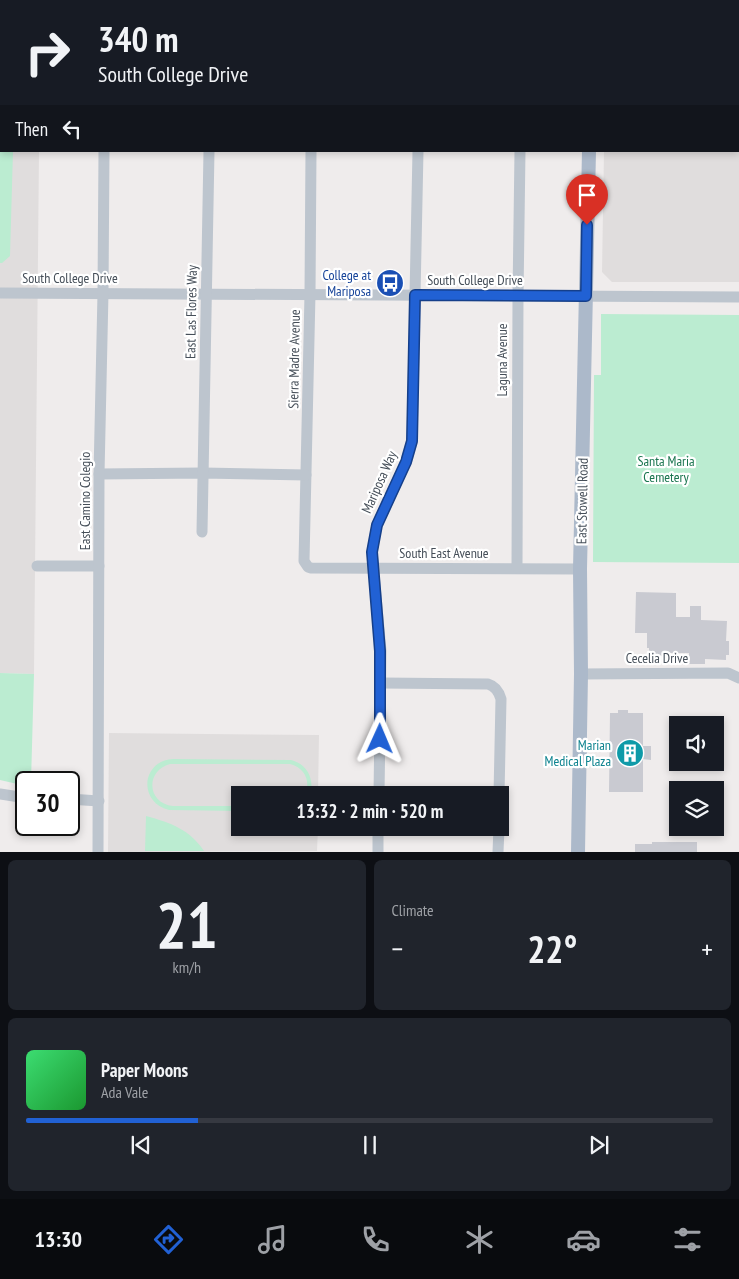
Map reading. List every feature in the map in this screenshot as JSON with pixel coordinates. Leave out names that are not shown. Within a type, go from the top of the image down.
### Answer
[{"type":"main road","name":"East Stowell Road","points":[[578,852],[581,674],[580,569],[589,152]]},
{"type":"street","name":"East Camino Colegio","points":[[98,852],[104,152]]},
{"type":"street","name":"East Las Flores Way","points":[[202,532],[209,152]]},
{"type":"street","name":"Sierra Madre Avenue","points":[[308,567],[304,561],[311,152]]},
{"type":"street","name":"Mariposa Way","points":[[379,786],[381,683],[378,617],[372,552],[377,525],[406,462],[412,441],[418,152]]},
{"type":"street","name":"Laguna Avenue","points":[[517,568],[520,152]]},
{"type":"street","name":"South College Drive","points":[[0,293],[739,297]]},
{"type":"street","points":[[100,474],[306,475]]},
{"type":"street","points":[[37,566],[99,566]]},
{"type":"street","name":"South East Avenue","points":[[308,567],[580,569]]},
{"type":"street","name":"Cecelia Drive","points":[[581,674],[728,673],[736,676]]},
{"type":"street","points":[[381,683],[491,684],[498,691],[501,699],[500,786]]},
{"type":"street","points":[[0,794],[15,796]]},
{"type":"street","points":[[80,800],[99,801]]},
{"type":"street","points":[[378,836],[378,852]]},
{"type":"street","points":[[498,852],[499,836]]},
{"type":"shaded area","points":[[0,152],[39,152],[34,674],[0,673]]},
{"type":"shaded area","points":[[604,152],[739,152],[739,282],[612,282],[602,272]]},
{"type":"shaded area","points":[[109,733],[319,735],[318,786],[231,786],[231,836],[318,836],[317,851],[108,852]]},
{"type":"green space","points":[[0,152],[13,152],[10,256],[0,263]]},
{"type":"green space","name":"Santa Maria Cemetery","points":[[601,314],[739,315],[739,563],[593,562],[594,375],[601,375]]},
{"type":"green space","points":[[0,673],[34,674],[31,771],[15,771],[15,783],[0,780]]},
{"type":"green space","points":[[173,759],[291,760],[297,762],[305,769],[310,778],[311,786],[307,786],[307,780],[303,772],[290,764],[170,764],[156,773],[152,786],[158,799],[164,804],[173,806],[231,806],[231,811],[169,810],[159,806],[152,799],[148,791],[147,782],[149,774],[162,761]]},
{"type":"green space","points":[[146,816],[164,821],[186,832],[204,851],[145,851]]},
{"type":"building","points":[[636,592],[676,593],[676,617],[690,617],[690,606],[701,606],[701,620],[727,621],[726,641],[729,641],[729,655],[726,655],[726,660],[705,659],[705,664],[689,664],[689,653],[668,653],[668,656],[649,656],[647,633],[635,633]]},
{"type":"building","name":"Marian Medical Plaza","points":[[618,710],[628,710],[628,713],[643,713],[643,746],[651,746],[651,760],[643,759],[643,792],[609,792],[610,713],[618,713]]},
{"type":"building","points":[[652,842],[697,842],[697,852],[635,852],[635,844],[652,844]]},
{"type":"place","name":"College at Mariposa","points":[[390,283]]},
{"type":"place","name":"Marian Medical Plaza","points":[[630,753]]},
{"type":"route","points":[[380,739],[380,651],[372,552],[377,525],[406,462],[412,441],[415,295],[586,296],[587,225]]}]
